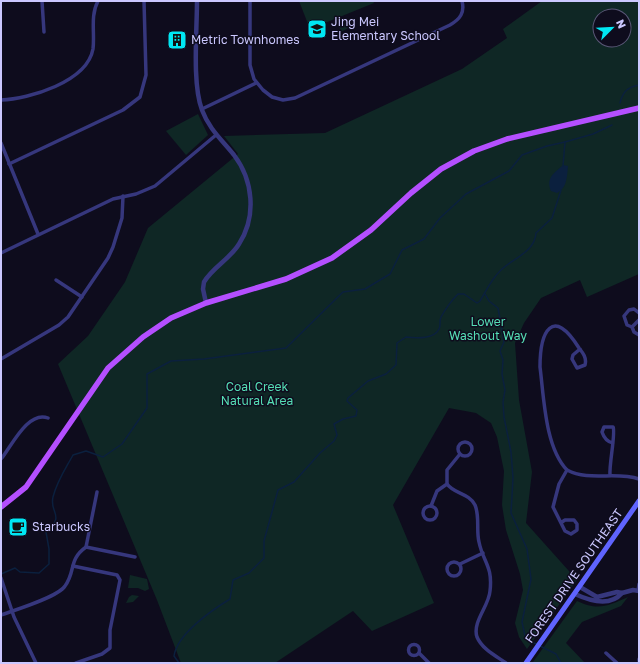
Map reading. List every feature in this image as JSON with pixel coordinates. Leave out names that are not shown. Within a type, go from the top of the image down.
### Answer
[{"type":"main road","points":[[1,507],[26,487],[108,368],[132,346],[157,327],[182,312],[286,279],[332,258],[372,230],[411,193],[441,169],[474,151],[507,139],[639,108]]},
{"type":"main road","name":"FOREST DRIVE SOUTHEAST","points":[[526,663],[639,501]]},
{"type":"street","points":[[42,1],[44,32]]},
{"type":"street","points":[[1,100],[36,94],[75,76],[88,62],[93,49],[94,8],[98,1]]},
{"type":"street","points":[[9,164],[123,110],[140,97],[146,75],[144,1]]},
{"type":"street","points":[[197,1],[198,90],[202,109],[216,135],[233,154],[243,172],[250,191],[251,205],[245,232],[238,246],[204,282],[203,289],[206,304]]},
{"type":"street","points":[[250,1],[250,65],[256,83],[272,97],[283,100],[295,98],[450,25],[461,16],[463,9],[462,1]]},
{"type":"street","points":[[202,109],[256,83]]},
{"type":"street","points":[[1,253],[38,234],[123,196],[136,194],[155,186],[216,135]]},
{"type":"street","points":[[1,143],[38,234]]},
{"type":"street","points":[[1,359],[59,325],[68,317],[113,247],[122,218],[123,196]]},
{"type":"street","points":[[56,280],[82,297]]},
{"type":"street","points":[[639,313],[634,309],[629,310],[624,316],[627,324],[639,335]]},
{"type":"street","points":[[632,327],[639,320]]},
{"type":"street","points":[[580,349],[573,355],[572,359],[577,368],[583,367],[586,361],[580,349],[570,333],[558,326],[545,333],[540,354],[540,367],[553,446],[558,459],[567,470],[585,477],[625,475],[639,479]]},
{"type":"street","points":[[1,459],[24,428],[37,418],[48,418]]},
{"type":"street","points":[[610,475],[610,459],[613,442],[615,429],[610,426],[604,427],[602,432],[603,435],[607,441],[613,442]]},
{"type":"street","points":[[468,442],[473,450],[471,454],[464,456],[460,454],[458,448],[461,444],[468,442]]},
{"type":"street","points":[[460,454],[447,470],[447,484],[470,499],[476,506],[479,543],[489,568],[491,585],[489,600],[479,620],[476,633],[482,645],[506,663]]},
{"type":"street","points":[[562,522],[565,520],[574,520],[577,524],[574,533],[568,533],[562,526],[562,522],[553,507],[560,484],[567,470]]},
{"type":"street","points":[[431,506],[436,491],[447,484]]},
{"type":"street","points":[[1,615],[59,593],[68,582],[74,558],[86,547],[97,492]]},
{"type":"street","points":[[431,506],[436,510],[436,515],[433,519],[428,520],[423,516],[422,511],[425,507],[431,506]]},
{"type":"street","points":[[86,547],[135,557]]},
{"type":"street","points":[[460,564],[462,568],[459,574],[452,575],[448,572],[448,566],[451,562],[460,564],[483,553]]},
{"type":"street","points":[[73,566],[120,577],[110,630],[110,648],[102,654],[76,663]]},
{"type":"street","points":[[1,579],[12,611],[36,663]]},
{"type":"street","points":[[580,587],[597,597],[617,592],[622,593],[638,591],[639,584]]},
{"type":"street","points":[[575,594],[600,602],[610,600],[622,593]]},
{"type":"street","points":[[419,653],[429,663]]},
{"type":"street","points":[[606,653],[617,663]]},
{"type":"green space","points":[[299,1],[373,1],[374,3],[310,29]]},
{"type":"green space","name":"Coal Creek Natural Area","points":[[542,1],[639,1],[639,274],[587,297],[580,280],[541,298],[524,323],[515,343],[519,400],[532,472],[526,523],[577,580],[527,649],[519,637],[515,623],[523,590],[520,574],[506,530],[502,505],[504,471],[497,437],[491,423],[476,413],[449,408],[393,505],[434,603],[372,631],[353,611],[275,663],[181,663],[157,600],[58,364],[88,336],[125,282],[148,228],[238,154],[224,136],[325,133],[462,69],[507,38],[503,29]]},
{"type":"green space","points":[[350,21],[352,26],[341,32],[339,26]]},
{"type":"green space","points":[[198,114],[208,135],[186,155],[166,131]]},
{"type":"green space","points":[[130,575],[147,579],[149,589],[145,591],[138,588],[128,588]]},
{"type":"green space","points":[[132,595],[139,596],[133,602],[126,603],[129,597]]},
{"type":"green space","points":[[628,597],[621,606],[582,622],[566,643],[585,663],[533,662],[577,601],[597,607],[609,605]]},
{"type":"water","points":[[563,165],[568,166],[565,185],[557,193],[551,191],[549,183],[551,176]]},
{"type":"waterway","points":[[620,103],[626,90],[639,85]]},
{"type":"waterway","points":[[563,166],[565,142],[593,134],[612,125]]},
{"type":"waterway","points":[[1,574],[15,568],[20,572],[39,573],[49,564],[49,549],[46,532],[55,522],[56,514],[52,502],[62,475],[73,455],[86,451],[103,457],[122,444],[147,408],[147,374],[171,361],[204,359],[286,348],[343,292],[365,289],[390,274],[402,250],[424,239],[440,218],[466,194],[509,171],[522,155],[547,146],[565,142]]},
{"type":"waterway","points":[[179,663],[174,656],[181,639],[196,623],[230,599],[233,580],[249,573],[264,558],[264,541],[278,490],[294,482],[320,453],[334,441],[337,435],[334,424],[343,419],[356,416],[357,410],[347,401],[348,398],[368,381],[386,374],[396,365],[397,343],[406,337],[424,338],[437,333],[440,328],[441,317],[458,294],[464,294],[477,303],[480,301],[498,273],[532,245],[535,240],[536,233],[552,218],[561,190]]},
{"type":"waterway","points":[[485,294],[489,301],[498,308],[504,342],[500,351],[503,360],[502,374],[505,390],[503,402],[504,417],[511,452],[513,478],[511,513],[527,549],[531,579],[522,622],[525,636],[530,642],[537,644]]},
{"type":"waterway","points":[[540,646],[556,654],[561,663]]},
{"type":"place","name":"Jing Mei Elementary School","points":[[317,29]]},
{"type":"place","name":"Metric Townhomes","points":[[177,40]]},
{"type":"place","name":"Starbucks","points":[[18,527]]},
{"type":"park label","name":"Lower Washout Way","points":[[488,329]]}]
